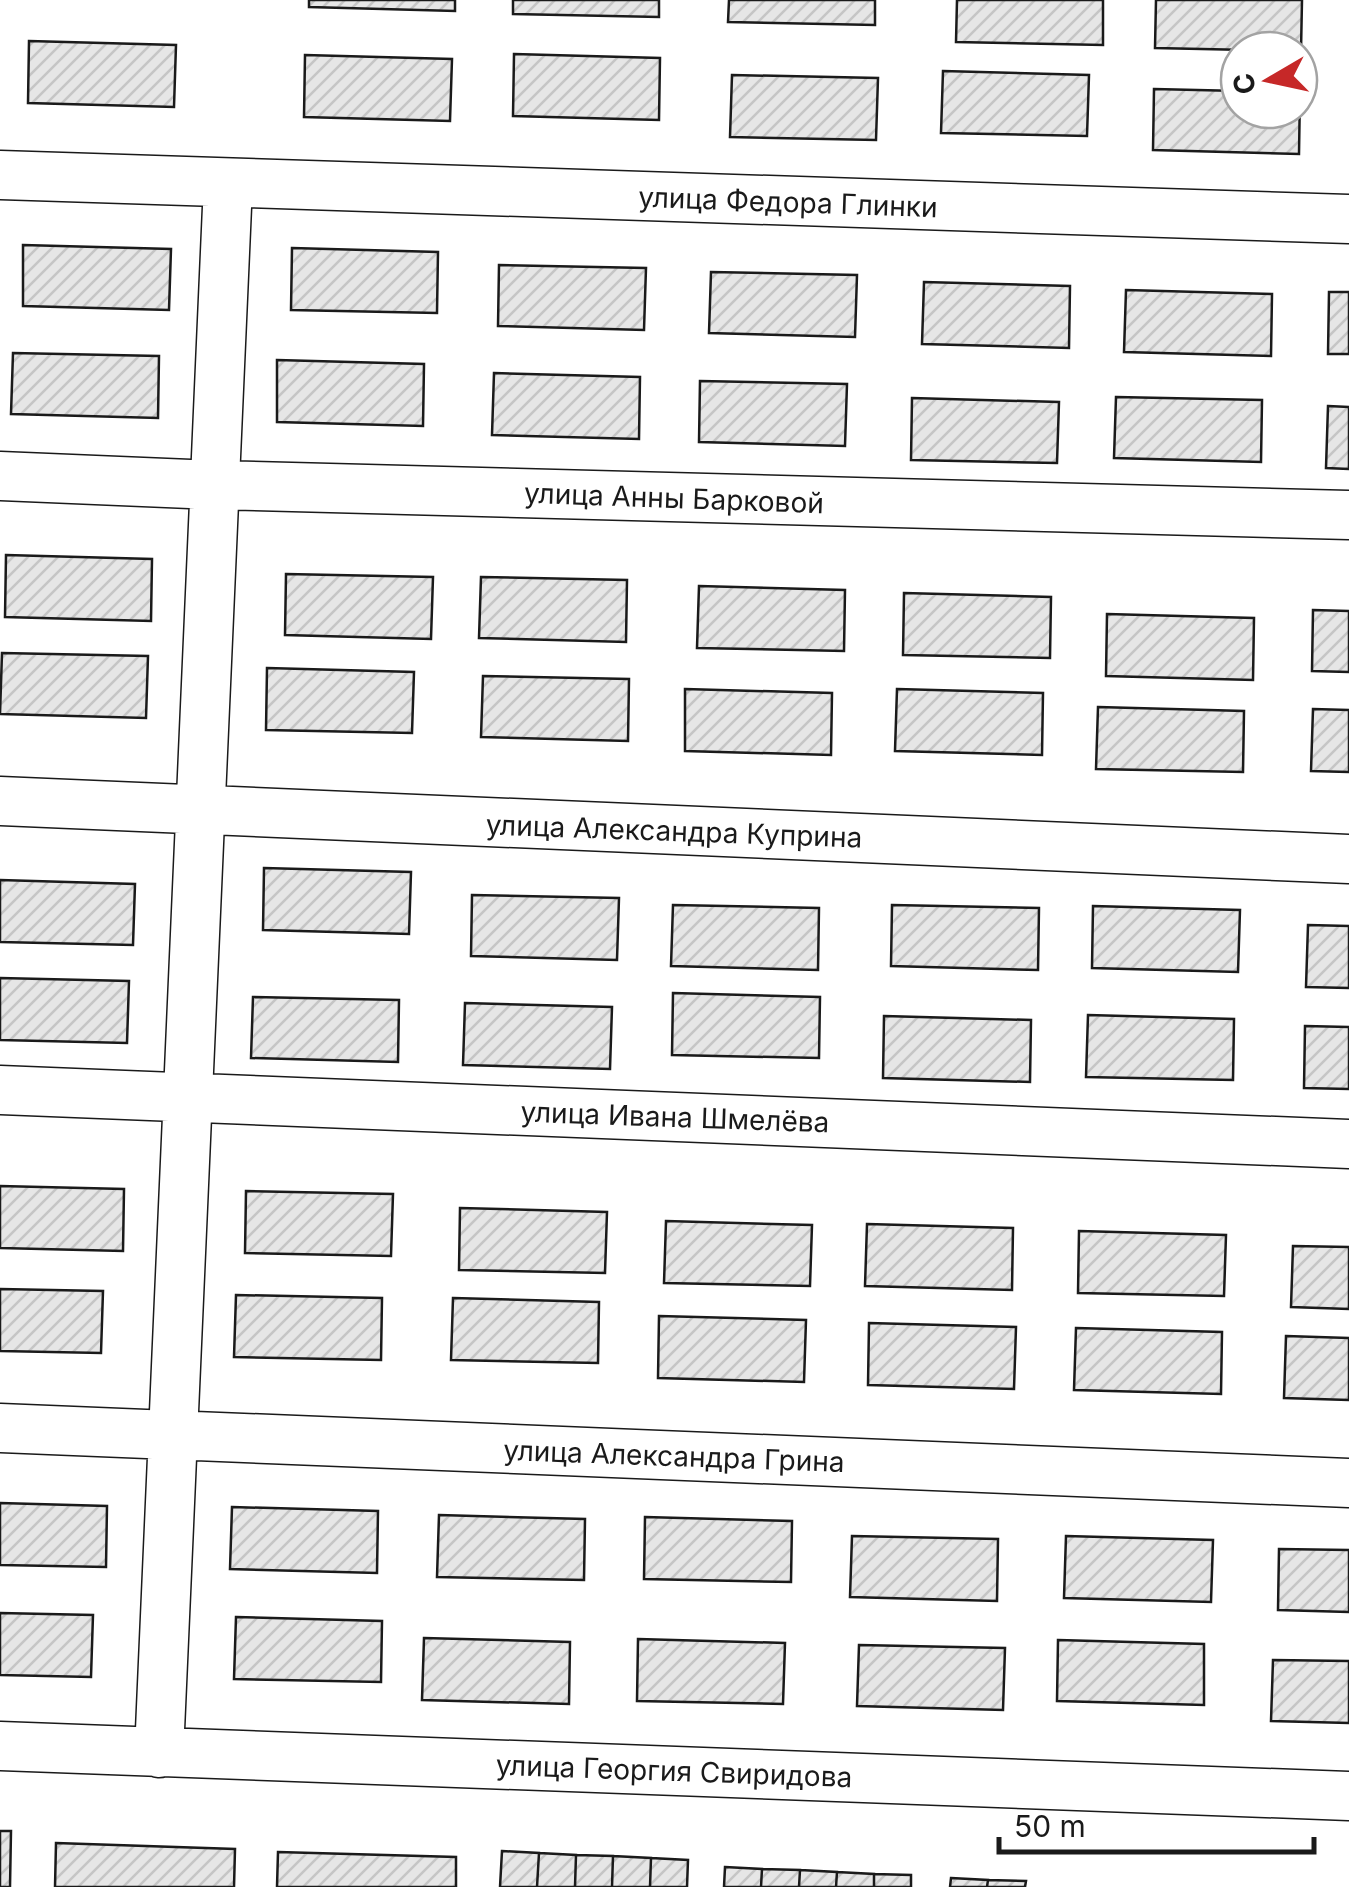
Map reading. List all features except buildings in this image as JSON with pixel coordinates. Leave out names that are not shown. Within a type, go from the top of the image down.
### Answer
[{"type":"street","name":"улица Федора Глинки","points":[[0,176],[1349,219]]},
{"type":"street","points":[[159,1753],[228,184]]},
{"type":"street","name":"улица Анны Барковой","points":[[0,476],[1349,516]]},
{"type":"street","name":"улица Александра Куприна","points":[[0,801],[1349,860]]},
{"type":"street","name":"улица Ивана Шмелёва","points":[[0,1090],[1349,1144]]},
{"type":"street","name":"улица Александра Грина","points":[[0,1428],[1349,1482]]},
{"type":"street","name":"улица Георгия Свиридова","points":[[0,1746],[1349,1796]]}]
